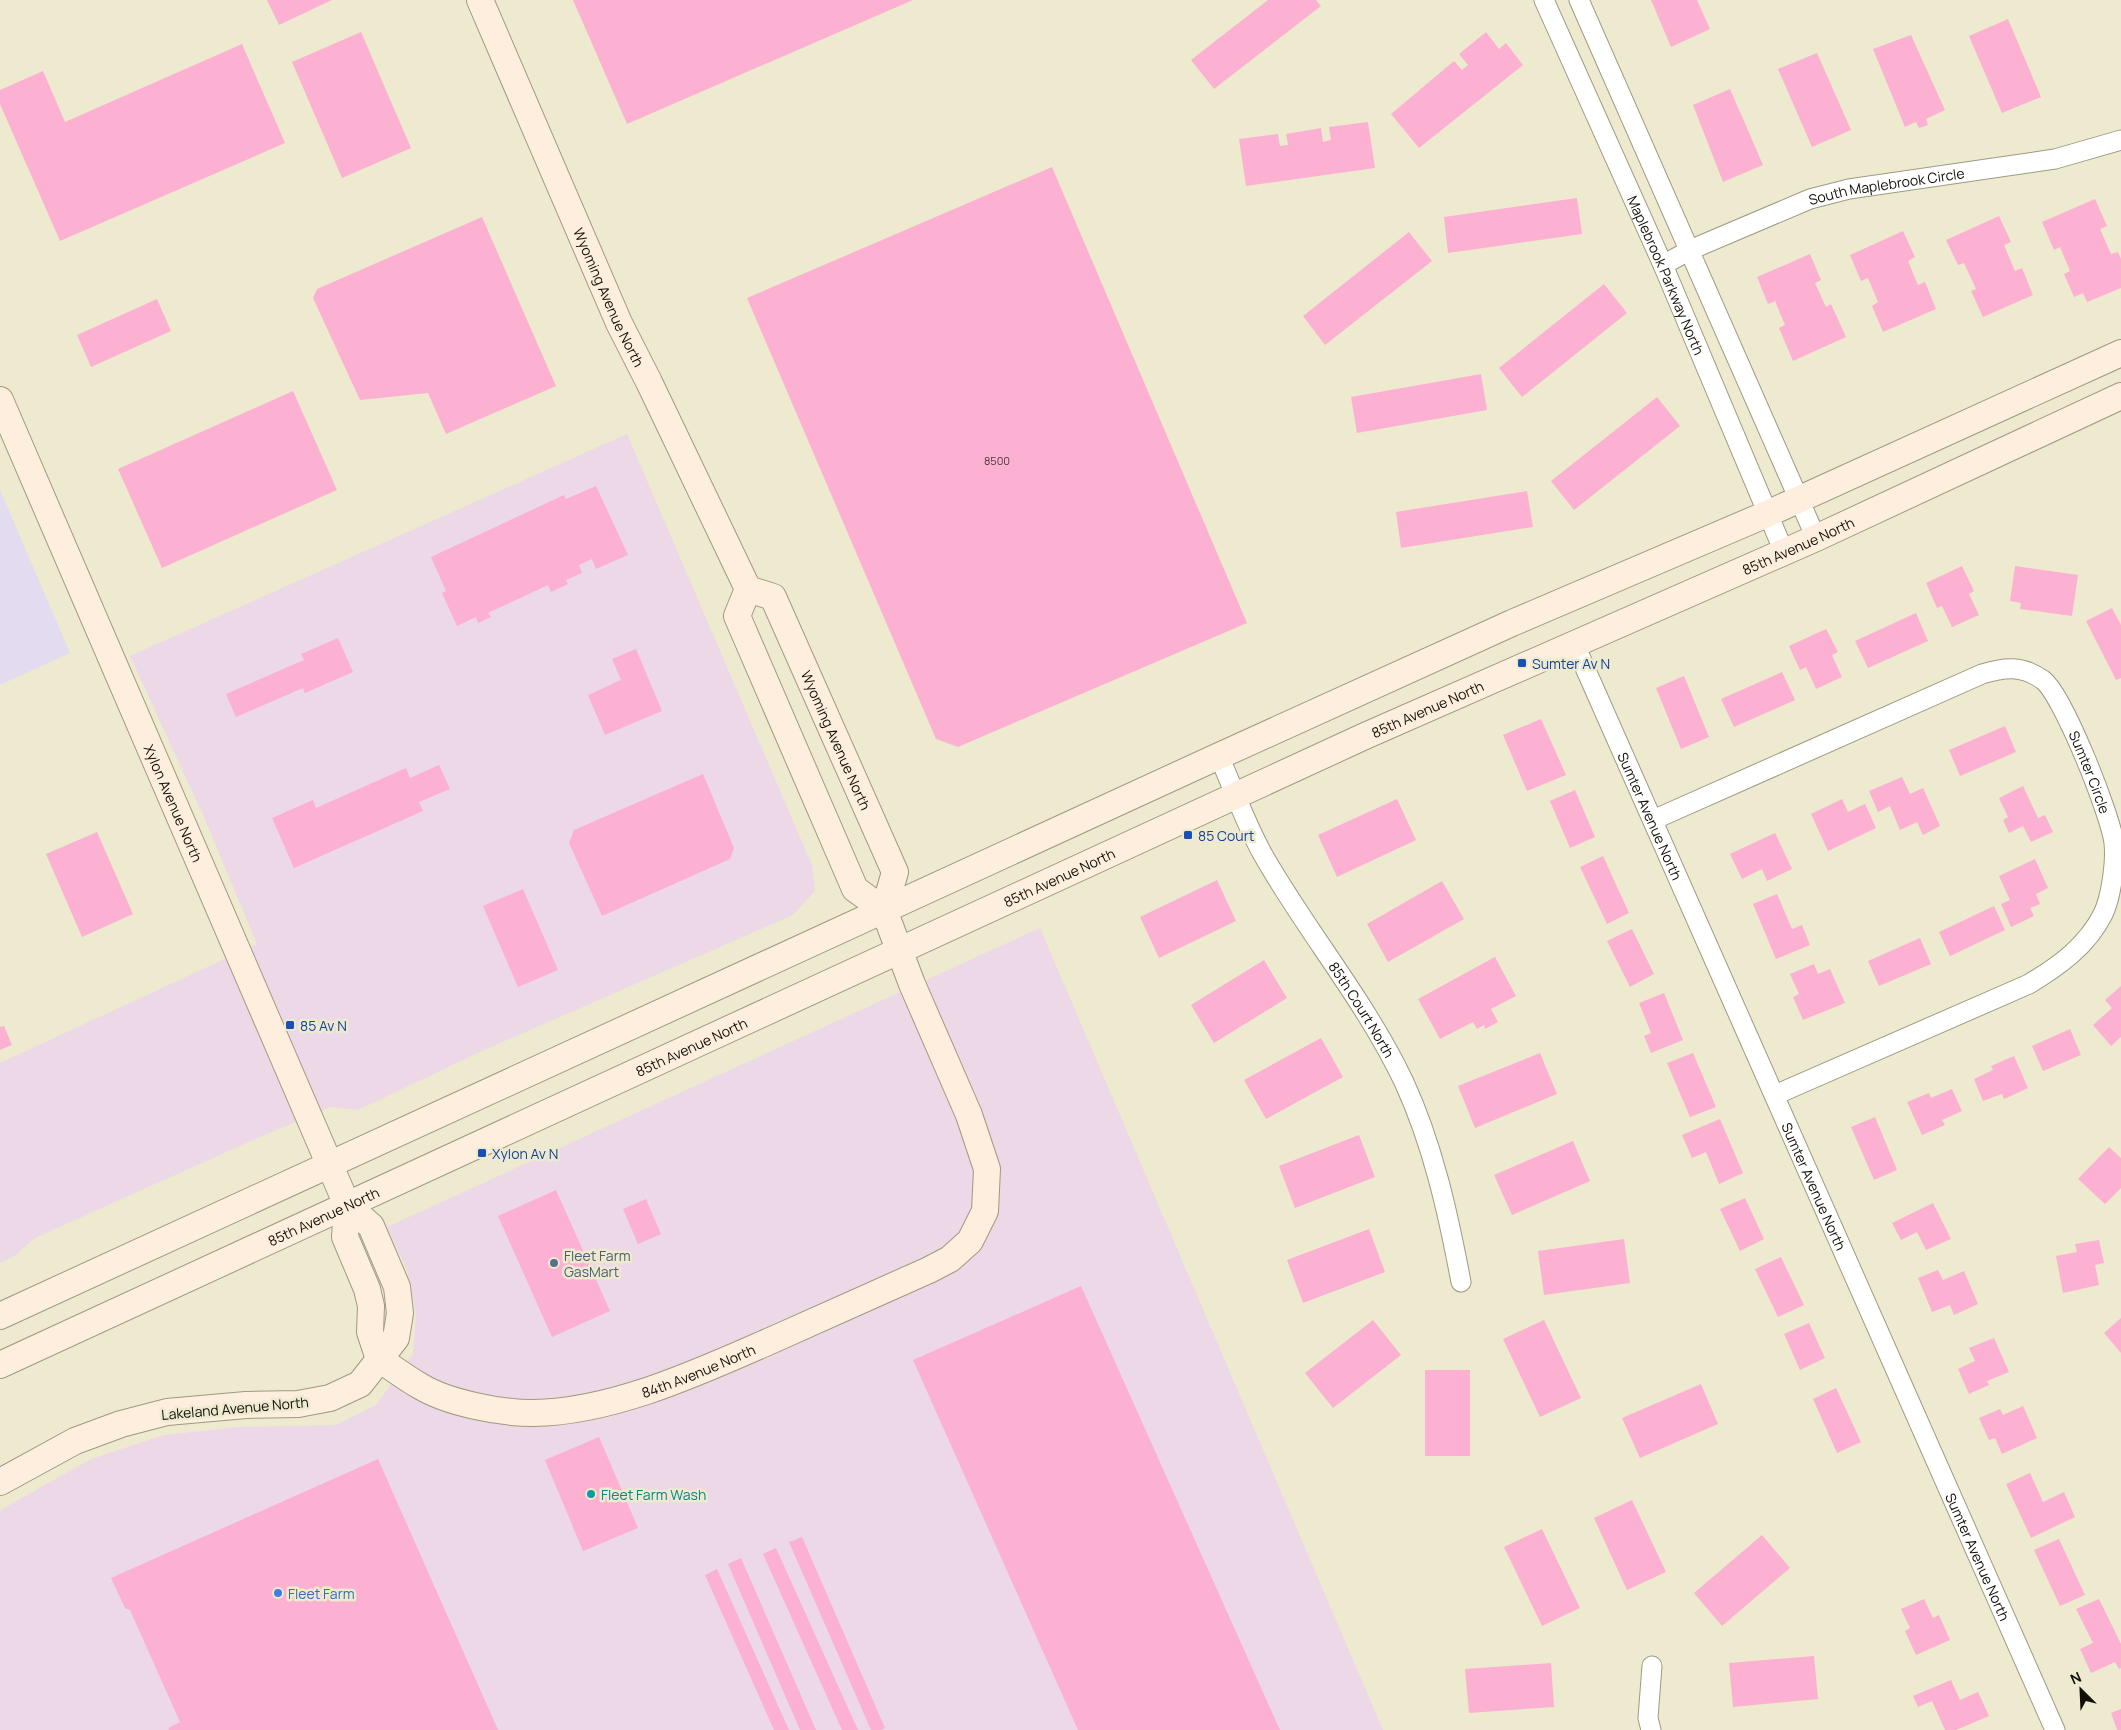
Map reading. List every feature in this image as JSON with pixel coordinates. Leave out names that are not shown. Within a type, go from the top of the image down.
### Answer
[{"type":"main road","name":"Wyoming Avenue North","points":[[480,0],[619,323],[748,589],[773,598],[895,872],[884,910]]},
{"type":"main road","points":[[0,1316],[1219,756],[1512,623],[1767,514],[2121,353]]},
{"type":"main road","name":"85th Avenue North","points":[[0,1365],[1236,796],[1574,642],[1816,538],[2121,396]]},
{"type":"main road","name":"Xylon Avenue North","points":[[0,400],[347,1205]]},
{"type":"main road","points":[[748,589],[737,616],[855,889],[884,910],[899,950]]},
{"type":"main road","name":"84th Avenue North","points":[[379,1358],[421,1387],[456,1400],[503,1411],[534,1413],[550,1411],[622,1398],[718,1364],[950,1259],[970,1241],[985,1211],[987,1169],[969,1116],[899,950]]},
{"type":"main road","points":[[347,1205],[345,1237],[367,1289],[371,1306],[370,1332],[379,1358]]},
{"type":"main road","name":"Lakeland Avenue North","points":[[0,1482],[74,1441],[121,1424],[167,1412],[246,1405],[298,1404],[330,1398],[360,1384],[379,1358]]},
{"type":"street","name":"Maplebrook Parkway North","points":[[1544,0],[1663,265],[1784,552]]},
{"type":"street","points":[[1579,0],[1816,538]]},
{"type":"street","name":"South Maplebrook Circle","points":[[1663,265],[1690,250],[1810,199],[1849,188],[2055,159],[2094,150],[2121,140]]},
{"type":"street","name":"Sumter Avenue North","points":[[1574,642],[2055,1730]]},
{"type":"street","name":"Sumter Circle","points":[[1653,820],[2004,667],[2024,671],[2044,680],[2057,697],[2106,807],[2114,844],[2112,879],[2104,914],[2085,941],[2061,965],[2029,984],[1775,1095]]},
{"type":"street","name":"85th Court North","points":[[1219,756],[1263,854],[1366,1014],[1404,1083],[1436,1167],[1448,1212],[1461,1282]]},
{"type":"street","points":[[1651,1730],[1648,1718],[1652,1666]]},
{"type":"shaded area","points":[[627,434],[812,865],[815,891],[793,915],[482,1051],[358,1110],[331,1107],[253,1140],[35,1238],[13,1257],[0,1263],[0,1063],[257,944],[203,815],[130,656]]},
{"type":"shaded area","points":[[0,490],[70,653],[0,685]]},
{"type":"shaded area","points":[[1040,928],[1383,1730],[0,1730],[0,1512],[4,1508],[91,1459],[164,1435],[239,1427],[335,1425],[376,1405],[413,1354],[416,1314],[407,1270],[387,1227]]},
{"type":"building","points":[[267,0],[332,0],[279,25]]},
{"type":"building","points":[[573,0],[913,0],[627,124]]},
{"type":"building","points":[[1268,0],[1316,0],[1321,6],[1214,89],[1191,60]]},
{"type":"building","points":[[1651,0],[1697,0],[1710,29],[1671,47]]},
{"type":"building","points":[[2008,19],[2041,97],[2002,113],[1969,36]]},
{"type":"building","points":[[361,32],[411,148],[342,178],[292,62]]},
{"type":"building","points":[[1486,32],[1499,49],[1506,43],[1523,65],[1419,148],[1391,114],[1454,61],[1462,70],[1468,65],[1459,54]]},
{"type":"building","points":[[1911,35],[1945,110],[1926,119],[1928,125],[1919,128],[1916,122],[1905,127],[1873,49]]},
{"type":"building","points":[[242,44],[285,143],[60,241],[0,104],[0,90],[43,71],[65,122]]},
{"type":"building","points":[[1817,53],[1851,130],[1812,147],[1778,69]]},
{"type":"building","points":[[1730,89],[1763,165],[1723,182],[1693,105]]},
{"type":"building","points":[[1368,122],[1375,168],[1246,186],[1239,139],[1278,134],[1280,146],[1288,145],[1286,134],[1321,128],[1323,142],[1331,140],[1329,127]]},
{"type":"building","points":[[1052,167],[1247,623],[958,747],[936,739],[747,298]]},
{"type":"building","points":[[1577,198],[1582,234],[1448,253],[1444,217]]},
{"type":"building","points":[[2095,199],[2107,226],[2100,229],[2111,254],[2118,252],[2121,259],[2121,288],[2087,302],[2083,293],[2074,297],[2064,274],[2070,271],[2060,247],[2054,250],[2042,222]]},
{"type":"building","points":[[1999,216],[2011,242],[2004,245],[2015,271],[2022,268],[2033,295],[1983,317],[1971,291],[1976,289],[1964,263],[1958,265],[1946,240]]},
{"type":"building","points":[[482,217],[556,386],[446,434],[428,393],[360,400],[313,298],[317,289]]},
{"type":"building","points":[[1903,231],[1915,257],[1908,261],[1918,285],[1925,282],[1936,309],[1883,332],[1872,306],[1878,302],[1868,278],[1861,281],[1850,255]]},
{"type":"building","points":[[1409,232],[1432,261],[1325,345],[1303,316]]},
{"type":"building","points":[[1810,254],[1821,280],[1815,283],[1826,307],[1831,304],[1846,337],[1793,361],[1779,328],[1785,325],[1775,301],[1768,304],[1757,277]]},
{"type":"building","points":[[1604,284],[1627,313],[1522,397],[1499,368]]},
{"type":"building","points":[[157,299],[171,331],[91,367],[77,335]]},
{"type":"building","points":[[1481,374],[1487,410],[1357,433],[1351,397]]},
{"type":"building","points":[[293,391],[337,490],[162,568],[118,469]]},
{"type":"building","points":[[1657,397],[1680,426],[1574,510],[1551,481]]},
{"type":"building","points":[[596,486],[628,555],[596,569],[592,559],[579,565],[582,573],[566,580],[568,584],[551,592],[548,585],[488,613],[491,617],[478,623],[476,617],[457,626],[442,593],[446,591],[431,557],[564,495],[566,499]]},
{"type":"building","points":[[1527,491],[1533,527],[1401,548],[1396,512]]},
{"type":"building","points":[[1962,566],[1974,591],[1969,594],[1979,615],[1952,627],[1942,606],[1937,608],[1926,583]]},
{"type":"building","points":[[2015,566],[2078,575],[2072,616],[2020,609],[2021,603],[2010,601]]},
{"type":"building","points":[[2112,608],[2121,625],[2121,678],[2116,680],[2086,621]]},
{"type":"building","points":[[1916,613],[1928,641],[1868,668],[1855,641]]},
{"type":"building","points":[[1826,629],[1838,652],[1832,655],[1842,677],[1816,689],[1806,667],[1800,670],[1789,646]]},
{"type":"building","points":[[338,638],[353,672],[305,693],[303,688],[236,717],[226,694],[304,660],[301,654]]},
{"type":"building","points":[[636,649],[662,711],[605,735],[588,695],[621,680],[612,659]]},
{"type":"building","points":[[1782,672],[1795,700],[1734,727],[1721,699]]},
{"type":"building","points":[[1684,676],[1709,737],[1681,749],[1656,688]]},
{"type":"building","points":[[1541,719],[1566,775],[1527,791],[1503,735]]},
{"type":"building","points":[[2005,726],[2016,752],[1960,776],[1949,750]]},
{"type":"building","points":[[439,765],[450,789],[419,802],[423,811],[294,868],[272,818],[313,800],[316,808],[406,768],[410,778]]},
{"type":"building","points":[[703,774],[734,848],[730,859],[602,916],[569,843],[574,830]]},
{"type":"building","points":[[1902,777],[1910,794],[1923,788],[1940,826],[1923,835],[1917,822],[1900,830],[1890,806],[1878,812],[1869,791]]},
{"type":"building","points":[[2023,786],[2038,818],[2045,815],[2053,832],[2031,842],[2023,826],[2009,833],[2003,820],[2008,817],[1999,798]]},
{"type":"building","points":[[1575,790],[1595,837],[1570,848],[1550,801]]},
{"type":"building","points":[[1397,799],[1416,840],[1337,877],[1318,835]]},
{"type":"building","points":[[1842,799],[1848,812],[1865,804],[1876,828],[1828,851],[1811,814]]},
{"type":"building","points":[[97,832],[133,914],[82,937],[46,854]]},
{"type":"building","points":[[1775,833],[1792,869],[1767,881],[1762,869],[1742,879],[1730,854]]},
{"type":"building","points":[[1603,856],[1629,913],[1607,924],[1580,867]]},
{"type":"building","points":[[2035,859],[2048,888],[2036,894],[2040,904],[2030,908],[2034,916],[2011,927],[2001,904],[2010,900],[1999,876]]},
{"type":"building","points":[[1217,880],[1236,921],[1159,958],[1140,917]]},
{"type":"building","points":[[1442,881],[1464,919],[1388,962],[1367,924]]},
{"type":"building","points":[[523,889],[558,970],[518,987],[483,906]]},
{"type":"building","points":[[1777,894],[1792,929],[1802,925],[1810,945],[1776,959],[1753,904]]},
{"type":"building","points":[[1994,906],[2005,930],[1950,956],[1939,932]]},
{"type":"building","points":[[1632,929],[1654,974],[1630,987],[1607,941]]},
{"type":"building","points":[[1920,938],[1931,964],[1879,986],[1868,961]]},
{"type":"building","points":[[1495,957],[1516,996],[1491,1009],[1498,1022],[1485,1029],[1484,1025],[1477,1029],[1473,1022],[1440,1039],[1418,999]]},
{"type":"building","points":[[1264,960],[1287,998],[1214,1043],[1191,1005]]},
{"type":"building","points":[[1814,964],[1818,974],[1830,969],[1845,1003],[1803,1020],[1793,997],[1799,994],[1790,974]]},
{"type":"building","points":[[2121,986],[2121,1037],[2111,1046],[2093,1025],[2112,1008],[2105,1000]]},
{"type":"building","points":[[1664,993],[1683,1040],[1651,1053],[1644,1036],[1651,1033],[1639,1003]]},
{"type":"building","points":[[4,1026],[12,1045],[0,1050],[0,1027]]},
{"type":"building","points":[[2070,1029],[2081,1055],[2043,1071],[2032,1046]]},
{"type":"building","points":[[1321,1038],[1343,1077],[1266,1119],[1244,1080]]},
{"type":"building","points":[[1540,1053],[1557,1094],[1475,1128],[1458,1086]]},
{"type":"building","points":[[1693,1053],[1716,1107],[1690,1117],[1667,1063]]},
{"type":"building","points":[[2014,1056],[2028,1088],[2004,1099],[2002,1094],[1983,1101],[1974,1079],[1993,1070],[1991,1066]]},
{"type":"building","points":[[1952,1089],[1962,1111],[1942,1120],[1945,1125],[1922,1135],[1907,1102],[1929,1093],[1931,1098]]},
{"type":"building","points":[[1875,1117],[1897,1170],[1874,1180],[1851,1127]]},
{"type":"building","points":[[1720,1119],[1743,1173],[1719,1184],[1706,1152],[1692,1158],[1682,1135]]},
{"type":"building","points":[[1359,1135],[1375,1177],[1295,1208],[1279,1166]]},
{"type":"building","points":[[1573,1141],[1590,1181],[1512,1215],[1494,1175]]},
{"type":"building","points":[[2109,1147],[2121,1158],[2121,1188],[2105,1204],[2078,1179]]},
{"type":"building","name":"Fleet Farm GasMart","points":[[556,1190],[610,1311],[552,1337],[498,1216]]},
{"type":"building","points":[[1745,1198],[1764,1239],[1740,1251],[1720,1209]]},
{"type":"building","name":"Fleet Farm GasMart","points":[[646,1199],[661,1234],[638,1244],[623,1209]]},
{"type":"building","points":[[1933,1203],[1951,1239],[1926,1250],[1917,1232],[1901,1240],[1892,1223]]},
{"type":"building","points":[[1369,1229],[1385,1272],[1303,1303],[1287,1260]]},
{"type":"building","points":[[1624,1239],[1630,1283],[1544,1295],[1538,1251]]},
{"type":"building","points":[[2099,1240],[2104,1263],[2095,1265],[2099,1285],[2063,1293],[2056,1256],[2077,1252],[2075,1244]]},
{"type":"building","points":[[1781,1257],[1804,1305],[1778,1317],[1755,1269]]},
{"type":"building","points":[[1938,1270],[1943,1280],[1964,1271],[1978,1304],[1954,1315],[1950,1305],[1932,1312],[1918,1278]]},
{"type":"building","points":[[1081,1286],[1280,1730],[1078,1730],[913,1360]]},
{"type":"building","points":[[2121,1318],[2121,1353],[2104,1333]]},
{"type":"building","points":[[1373,1320],[1401,1355],[1333,1408],[1305,1373]]},
{"type":"building","points":[[1544,1320],[1581,1398],[1540,1417],[1503,1339]]},
{"type":"building","points":[[1809,1323],[1825,1358],[1800,1370],[1784,1334]]},
{"type":"building","points":[[1994,1338],[2009,1372],[1987,1381],[1989,1385],[1969,1394],[1958,1369],[1975,1361],[1969,1348]]},
{"type":"building","points":[[1425,1370],[1470,1370],[1470,1456],[1425,1456]]},
{"type":"building","points":[[1701,1384],[1718,1424],[1640,1458],[1622,1418]]},
{"type":"building","points":[[1836,1388],[1861,1442],[1837,1453],[1813,1399]]},
{"type":"building","points":[[2023,1406],[2037,1438],[2002,1454],[1995,1438],[1989,1440],[1979,1418],[2000,1409],[2003,1415]]},
{"type":"building","name":"Fleet Farm Wash","points":[[599,1437],[638,1528],[583,1551],[545,1460]]},
{"type":"building","name":"Fleet Farm","points":[[378,1459],[498,1730],[169,1730],[168,1728],[180,1722],[130,1610],[125,1608],[111,1578]]},
{"type":"building","points":[[2030,1473],[2043,1502],[2064,1492],[2075,1517],[2031,1538],[2006,1484]]},
{"type":"building","points":[[1632,1500],[1666,1572],[1627,1590],[1594,1518]]},
{"type":"building","points":[[1542,1529],[1580,1608],[1542,1626],[1504,1547]]},
{"type":"building","points":[[1762,1535],[1790,1568],[1722,1626],[1694,1593]]},
{"type":"building","points":[[802,1537],[885,1728],[871,1730],[789,1542]]},
{"type":"building","points":[[2059,1539],[2085,1595],[2060,1606],[2034,1550]]},
{"type":"building","points":[[776,1548],[858,1730],[842,1730],[763,1554]]},
{"type":"building","points":[[741,1558],[816,1730],[800,1730],[728,1564]]},
{"type":"building","points":[[717,1569],[789,1730],[774,1730],[705,1575]]},
{"type":"building","points":[[1924,1599],[1933,1618],[1939,1615],[1950,1640],[1916,1655],[1905,1631],[1910,1628],[1901,1609]]},
{"type":"building","points":[[2099,1599],[2121,1644],[2121,1668],[2119,1669],[2115,1662],[2091,1673],[2080,1649],[2093,1643],[2076,1609]]},
{"type":"building","points":[[1814,1656],[1818,1699],[1733,1707],[1729,1663]]},
{"type":"building","points":[[1551,1663],[1554,1707],[1469,1713],[1465,1669]]},
{"type":"building","points":[[1951,1680],[1960,1700],[1978,1692],[1989,1716],[1956,1730],[1945,1730],[1932,1701],[1918,1707],[1913,1696]]},
{"type":"building","points":[[2121,1709],[2121,1730],[2117,1730],[2111,1713]]},
{"type":"place","name":"Sumter Av N","points":[[1522,663]]},
{"type":"place","name":"85 Court","points":[[1188,835]]},
{"type":"place","name":"85 Av N","points":[[290,1025]]},
{"type":"place","name":"Xylon Av N","points":[[482,1153]]},
{"type":"place","name":"Fleet Farm GasMart","points":[[554,1263]]},
{"type":"place","name":"Fleet Farm Wash","points":[[591,1494]]},
{"type":"place","name":"Fleet Farm","points":[[278,1593]]}]
